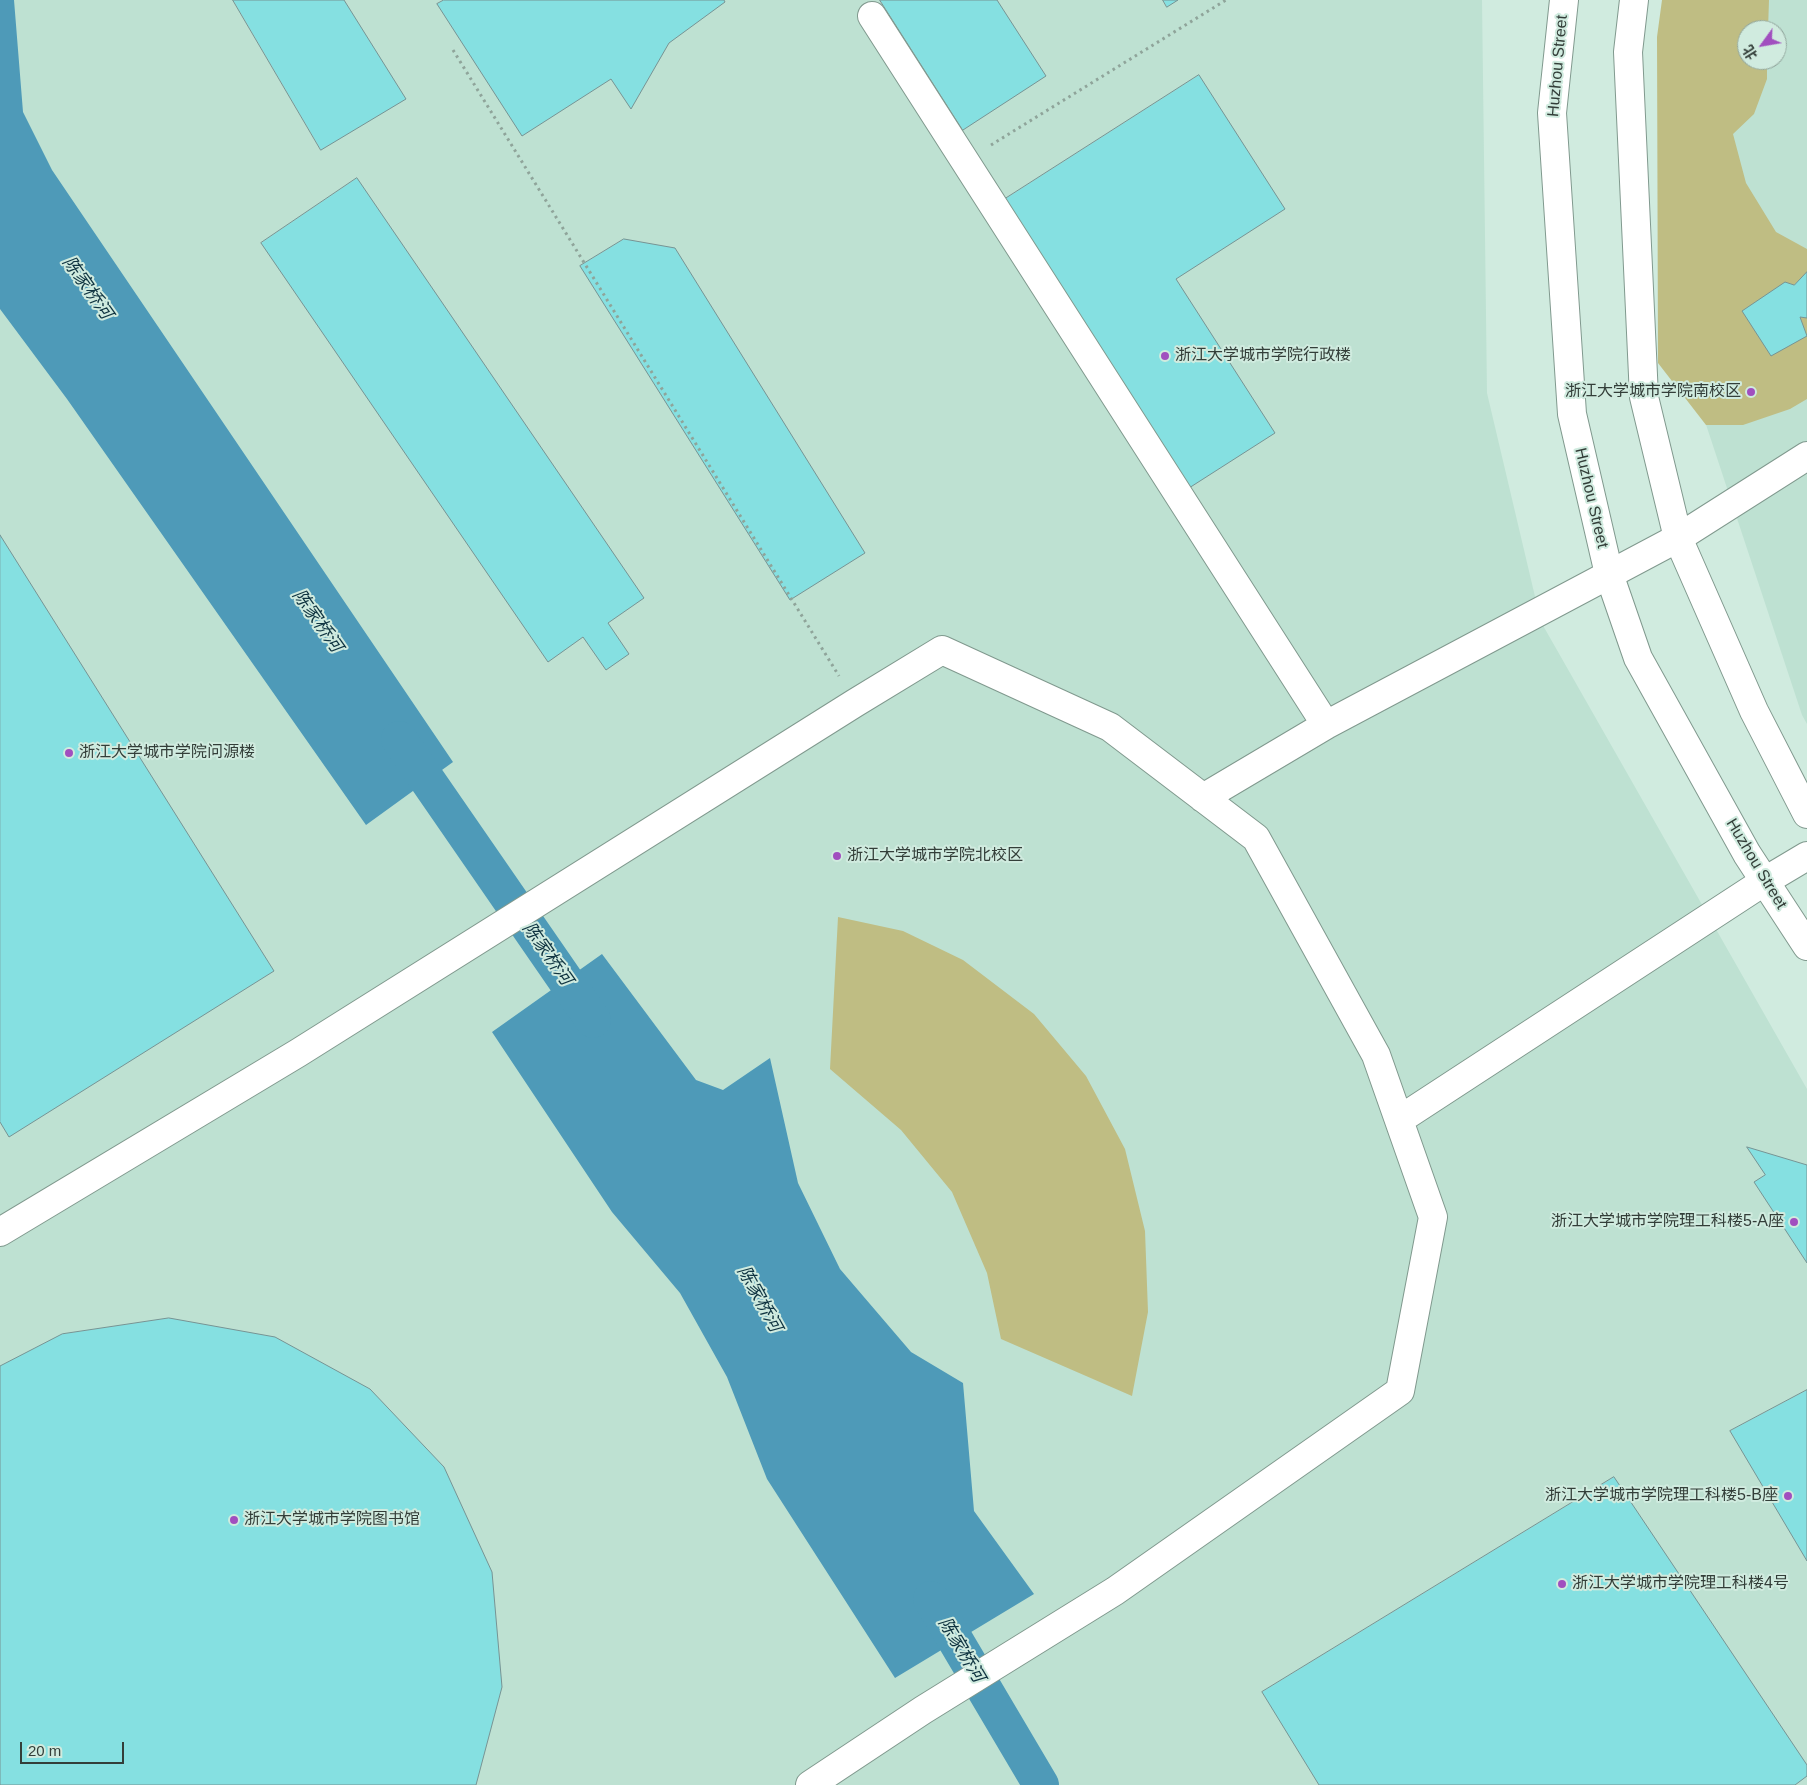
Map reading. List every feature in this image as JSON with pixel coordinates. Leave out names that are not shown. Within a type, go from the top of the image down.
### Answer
[{"type":"street","name":"Huzhou Street","points":[[1564,0],[1552,113],[1572,414],[1609,574],[1638,658],[1748,854],[1807,946]]},
{"type":"street","points":[[1634,0],[1628,52],[1644,397],[1678,538],[1754,710],[1807,814]]},
{"type":"street","points":[[872,16],[1326,726]]},
{"type":"street","points":[[1204,798],[1326,726],[1678,538],[1807,456]]},
{"type":"street","points":[[0,1232],[298,1052],[942,650],[1110,727],[1256,838],[1376,1055],[1433,1216],[1400,1391],[1115,1591],[923,1710],[810,1785]]},
{"type":"street","points":[[1398,1120],[1765,881],[1807,856]]},
{"type":"path","points":[[965,161],[1226,0]]},
{"type":"path","points":[[453,50],[855,703]]},
{"type":"shaded area","name":"浙江大学城市学院北校区","points":[[0,0],[1482,0],[1487,393],[1541,622],[1807,1089],[1807,1785],[0,1785]]},
{"type":"shaded area","points":[[1662,0],[1769,0],[1768,20],[1737,20],[1737,70],[1767,70],[1767,79],[1754,114],[1733,134],[1746,183],[1776,232],[1807,249],[1807,399],[1790,409],[1743,425],[1706,425],[1658,363],[1657,37]]},
{"type":"shaded area","name":"浙江大学城市学院南校区","points":[[1682,0],[1807,0],[1807,724],[1802,715],[1684,358]]},
{"type":"shaded area","points":[[838,917],[903,931],[963,960],[1034,1014],[1086,1076],[1125,1149],[1145,1231],[1148,1312],[1132,1396],[1001,1339],[987,1273],[952,1192],[901,1130],[830,1069]]},
{"type":"water","points":[[0,0],[14,0],[23,112],[52,170],[453,762],[366,825],[67,399],[0,309]]},
{"type":"water","points":[[602,954],[696,1080],[723,1090],[770,1058],[798,1183],[840,1269],[911,1352],[963,1383],[974,1511],[1034,1594],[895,1678],[767,1479],[727,1377],[680,1293],[612,1212],[492,1032]]},
{"type":"building","points":[[233,0],[344,0],[406,99],[321,150]]},
{"type":"building","points":[[444,0],[724,0],[725,2],[669,43],[631,109],[611,79],[522,136],[437,4]]},
{"type":"building","points":[[880,0],[997,0],[1046,76],[963,130]]},
{"type":"building","points":[[1163,0],[1178,0],[1167,7]]},
{"type":"building","name":"浙江大学城市学院行政楼","points":[[1199,75],[1285,209],[1176,279],[1275,433],[1189,488],[1005,199]]},
{"type":"building","points":[[357,178],[644,598],[608,623],[629,654],[606,670],[583,637],[548,662],[261,243]]},
{"type":"building","points":[[624,239],[675,248],[865,553],[790,600],[580,266]]},
{"type":"building","points":[[1807,272],[1807,318],[1800,317],[1807,336],[1771,356],[1742,311],[1785,282],[1794,285]]},
{"type":"building","name":"浙江大学城市学院问源楼","points":[[0,535],[274,971],[9,1137],[0,1122]]},
{"type":"building","name":"浙江大学城市学院理工科楼5-A座","points":[[1747,1147],[1807,1165],[1807,1263],[1754,1182],[1765,1175]]},
{"type":"building","name":"浙江大学城市学院图书馆","points":[[169,1318],[275,1337],[370,1389],[444,1467],[492,1572],[502,1687],[476,1785],[0,1785],[0,1366],[62,1334]]},
{"type":"building","name":"浙江大学城市学院理工科楼5-B座","points":[[1807,1390],[1807,1561],[1730,1431]]},
{"type":"building","name":"浙江大学城市学院理工科楼4号","points":[[1614,1477],[1807,1765],[1807,1776],[1795,1785],[1319,1785],[1262,1692]]},
{"type":"waterway","name":"陈家桥河","points":[[399,739],[593,1020]]},
{"type":"waterway","name":"陈家桥河","points":[[931,1599],[1041,1785]]},
{"type":"place","name":"浙江大学城市学院行政楼","points":[[1165,356]]},
{"type":"place","name":"浙江大学城市学院南校区","points":[[1751,392]]},
{"type":"place","name":"浙江大学城市学院问源楼","points":[[69,753]]},
{"type":"place","name":"浙江大学城市学院北校区","points":[[837,856]]},
{"type":"place","name":"浙江大学城市学院理工科楼5-A座","points":[[1794,1222]]},
{"type":"place","name":"浙江大学城市学院理工科楼5-B座","points":[[1788,1496]]},
{"type":"place","name":"浙江大学城市学院图书馆","points":[[234,1520]]},
{"type":"place","name":"浙江大学城市学院理工科楼4号","points":[[1562,1584]]}]
